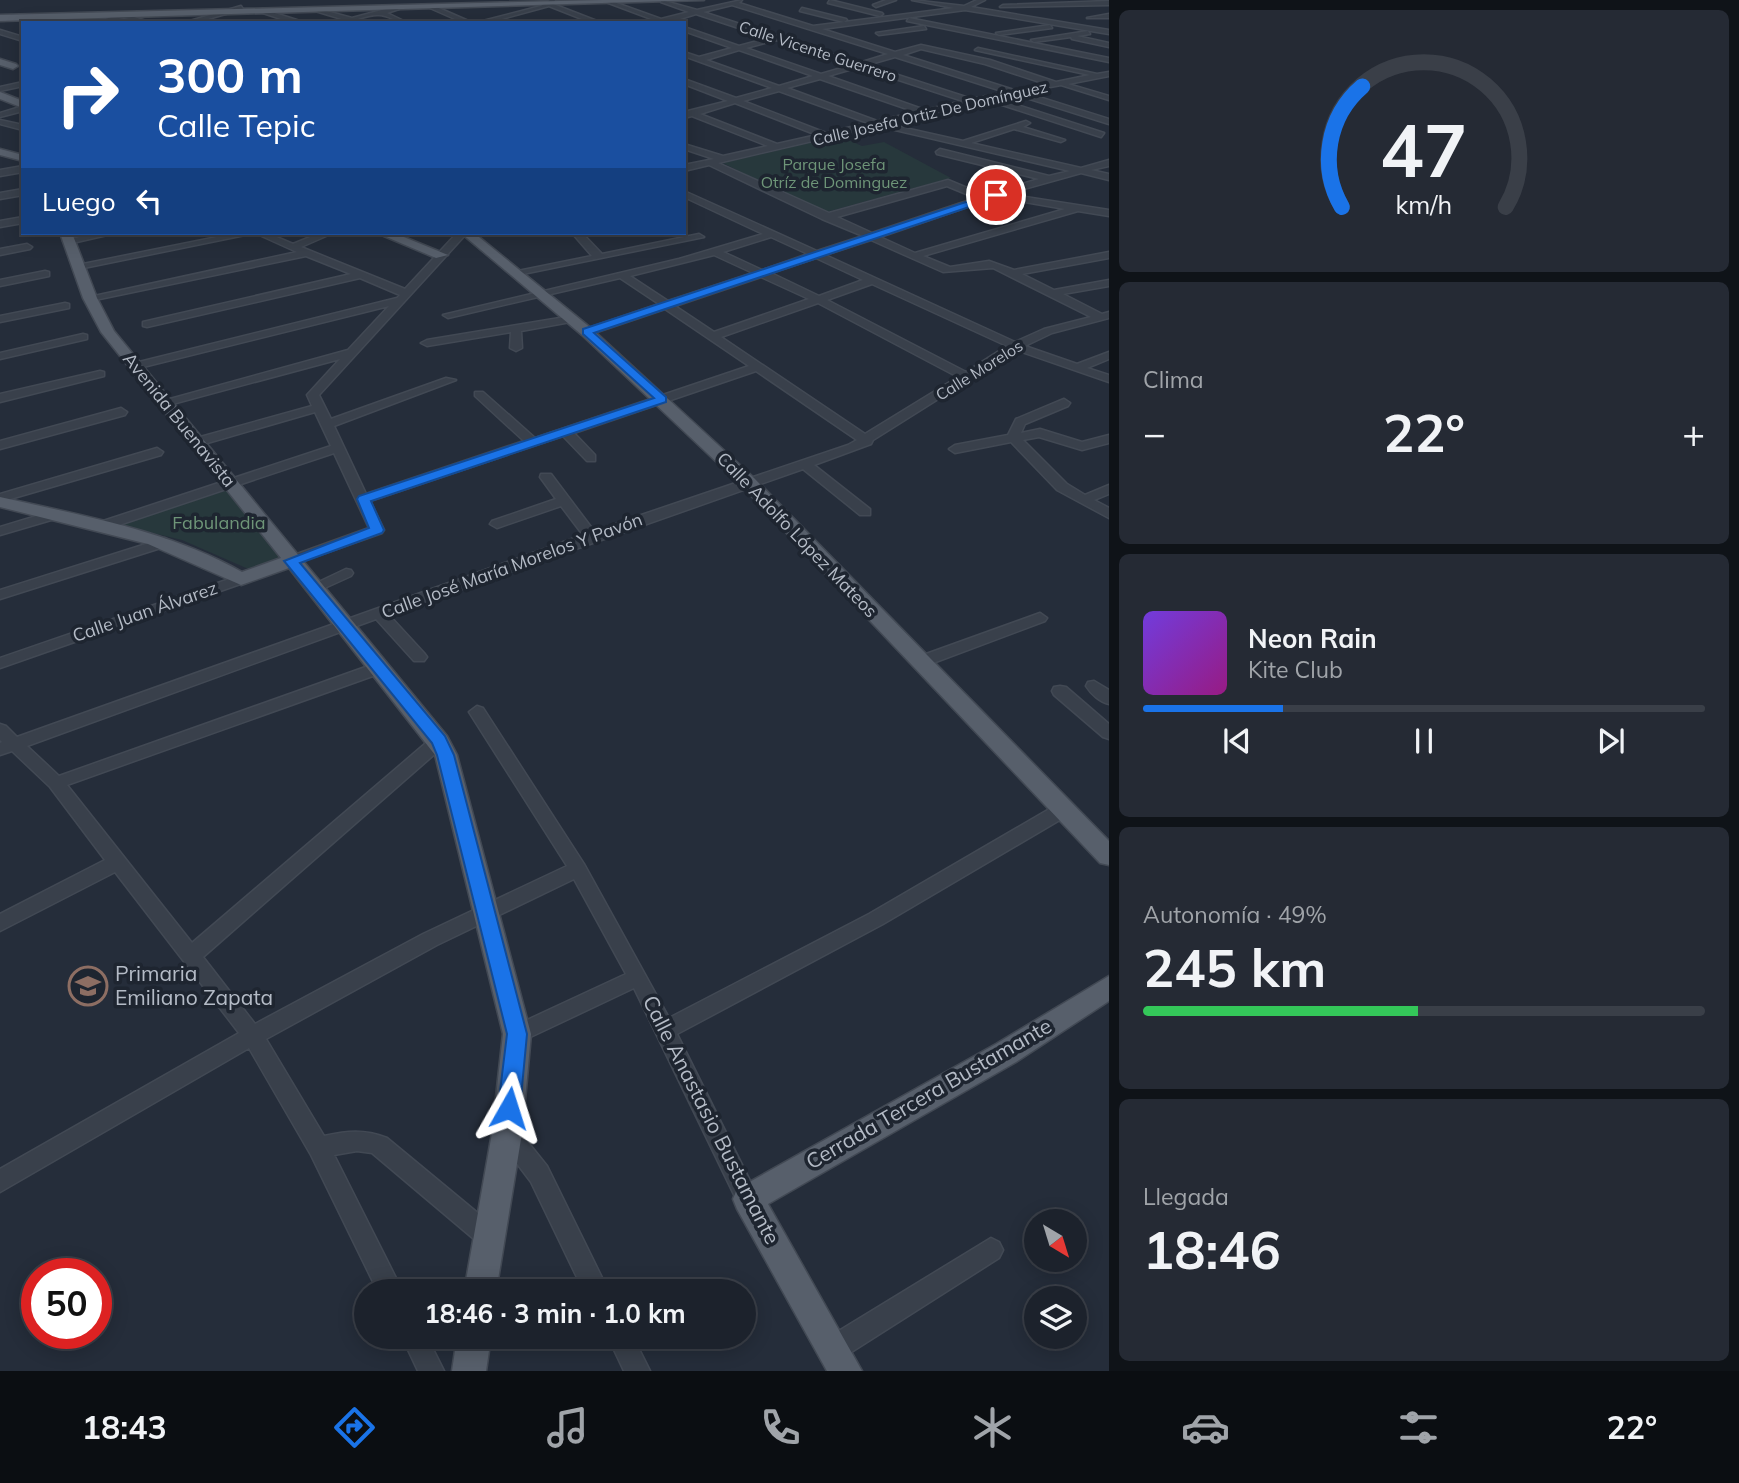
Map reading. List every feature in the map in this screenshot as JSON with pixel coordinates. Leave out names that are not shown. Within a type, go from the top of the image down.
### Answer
[{"type":"main road","points":[[0,16],[59,17],[397,8],[577,0]]},
{"type":"main road","points":[[0,16],[526,1],[700,0]]},
{"type":"main road","points":[[0,62],[18,65]]},
{"type":"main road","points":[[0,70],[18,65]]},
{"type":"main road","points":[[0,95],[21,107]]},
{"type":"main road","points":[[0,152],[21,157]]},
{"type":"main road","points":[[388,235],[441,255]]},
{"type":"main road","name":"Calle Adolfo López Mateos","points":[[467,235],[587,332],[748,482],[1109,856]]},
{"type":"main road","name":"Avenida Buenavista","points":[[67,237],[90,298],[108,332],[439,741],[446,755],[517,1034],[507,1133],[482,1279]]},
{"type":"main road","points":[[0,500],[165,542],[214,561],[241,579]]},
{"type":"main road","name":"Calle Juan Álvarez","points":[[241,579],[291,561]]},
{"type":"main road","name":"Cerrada Tercera Bustamante","points":[[748,1199],[1006,1053],[1109,987]]},
{"type":"main road","name":"Calle Anastasio Bustamante","points":[[748,1199],[839,1360]]},
{"type":"main road","points":[[469,1371],[472,1349]]},
{"type":"street","points":[[666,21],[743,0]]},
{"type":"street","points":[[876,5],[892,0]]},
{"type":"street","points":[[915,0],[1108,30]]},
{"type":"street","points":[[967,10],[982,0]]},
{"type":"street","name":"Calle Vicente Guerrero","points":[[663,1],[973,102]]},
{"type":"street","points":[[486,21],[550,2],[594,21]]},
{"type":"street","points":[[609,2],[660,21]]},
{"type":"street","points":[[830,2],[894,18],[1109,60]]},
{"type":"street","points":[[732,3],[1109,122]]},
{"type":"street","points":[[801,32],[851,22],[967,10],[1109,4]]},
{"type":"street","points":[[490,5],[523,19]]},
{"type":"street","points":[[432,7],[465,21]]},
{"type":"street","points":[[195,21],[241,8]]},
{"type":"street","points":[[348,21],[397,8]]},
{"type":"street","points":[[315,10],[352,20]]},
{"type":"street","points":[[802,10],[851,22]]},
{"type":"street","points":[[262,11],[294,21]]},
{"type":"street","points":[[380,12],[400,21]]},
{"type":"street","points":[[104,21],[123,15],[141,21]]},
{"type":"street","points":[[1090,18],[1109,16]]},
{"type":"street","points":[[41,21],[59,17]]},
{"type":"street","points":[[207,18],[218,21]]},
{"type":"street","points":[[988,21],[1024,18]]},
{"type":"street","points":[[879,33],[976,23]]},
{"type":"street","points":[[986,35],[1070,25]]},
{"type":"street","points":[[0,31],[21,26]]},
{"type":"street","points":[[686,30],[926,113]]},
{"type":"street","points":[[949,53],[1108,30]]},
{"type":"street","points":[[0,31],[21,38]]},
{"type":"street","points":[[686,63],[789,35]]},
{"type":"street","points":[[1064,36],[1109,45]]},
{"type":"street","points":[[687,113],[922,47],[1109,98]]},
{"type":"street","points":[[972,48],[1106,75]]},
{"type":"street","points":[[686,55],[878,124],[1109,177]]},
{"type":"street","name":"Calle Josefa Ortiz De Domínguez","points":[[686,168],[1014,92],[1106,75]]},
{"type":"street","points":[[686,82],[827,136]]},
{"type":"street","points":[[0,89],[21,84]]},
{"type":"street","points":[[988,98],[1101,135]]},
{"type":"street","points":[[0,118],[21,109]]},
{"type":"street","points":[[687,113],[776,147]]},
{"type":"street","points":[[0,118],[21,127]]},
{"type":"street","points":[[964,143],[1026,123]]},
{"type":"street","points":[[1015,127],[1061,140]]},
{"type":"street","points":[[686,145],[723,159]]},
{"type":"street","points":[[940,152],[1050,179]]},
{"type":"street","points":[[710,162],[871,238],[950,271],[982,263],[996,265],[1105,316]]},
{"type":"street","points":[[587,332],[996,195],[1109,163]]},
{"type":"street","points":[[0,173],[21,169]]},
{"type":"street","points":[[825,217],[952,183],[985,199]]},
{"type":"street","points":[[0,196],[21,192]]},
{"type":"street","points":[[686,195],[1015,346],[1109,379]]},
{"type":"street","points":[[996,195],[1109,213]]},
{"type":"street","points":[[914,256],[1077,208]]},
{"type":"street","points":[[0,224],[21,220]]},
{"type":"street","points":[[686,231],[762,274],[818,299],[967,377]]},
{"type":"street","points":[[448,316],[719,251],[772,234]]},
{"type":"street","points":[[67,237],[89,235]]},
{"type":"street","points":[[78,268],[240,235]]},
{"type":"street","points":[[265,235],[362,275],[404,297]]},
{"type":"street","points":[[293,247],[323,235]]},
{"type":"street","points":[[197,442],[315,402],[351,353],[462,235]]},
{"type":"street","points":[[579,235],[599,257]]},
{"type":"street","points":[[517,274],[699,237]]},
{"type":"street","points":[[0,253],[27,247]]},
{"type":"street","points":[[90,298],[307,253]]},
{"type":"street","points":[[1013,273],[1109,255]]},
{"type":"street","points":[[0,283],[45,274]]},
{"type":"street","points":[[146,324],[362,275]]},
{"type":"street","points":[[622,275],[755,368],[867,441]]},
{"type":"street","points":[[710,337],[873,281]]},
{"type":"street","points":[[1054,293],[1109,283]]},
{"type":"street","points":[[135,366],[404,297]]},
{"type":"street","points":[[0,319],[65,306]]},
{"type":"street","name":"Calle Morelos","points":[[804,464],[867,441],[1015,346],[1048,331],[1105,316]]},
{"type":"street","points":[[427,343],[572,319]]},
{"type":"street","points":[[516,328],[516,348]]},
{"type":"street","points":[[0,356],[83,338]]},
{"type":"street","points":[[165,402],[351,353]]},
{"type":"street","points":[[1076,368],[1108,356]]},
{"type":"street","points":[[364,499],[755,368]]},
{"type":"street","points":[[0,398],[100,374]]},
{"type":"street","points":[[326,425],[450,380]]},
{"type":"street","points":[[479,394],[533,443]]},
{"type":"street","points":[[291,561],[377,530],[315,402]]},
{"type":"street","points":[[1013,437],[1020,422],[1064,403]]},
{"type":"street","points":[[0,444],[121,412]]},
{"type":"street","points":[[566,432],[591,457]]},
{"type":"street","points":[[955,449],[1047,433],[1082,446],[1109,439]]},
{"type":"street","points":[[1013,437],[1062,486],[1109,514]]},
{"type":"street","points":[[102,526],[338,448]]},
{"type":"street","points":[[0,500],[157,452]]},
{"type":"street","points":[[804,464],[865,512]]},
{"type":"street","name":"Calle José María Morelos Y Pavón","points":[[5,740],[344,626],[804,464]]},
{"type":"street","points":[[546,477],[591,537]]},
{"type":"street","points":[[1083,500],[1109,489]]},
{"type":"street","points":[[497,524],[564,501]]},
{"type":"street","points":[[0,531],[53,515]]},
{"type":"street","points":[[0,595],[165,542]]},
{"type":"street","points":[[313,588],[345,573]]},
{"type":"street","name":"Calle Juan Álvarez","points":[[0,663],[241,579]]},
{"type":"street","points":[[379,613],[419,657]]},
{"type":"street","points":[[920,662],[1040,618]]},
{"type":"street","points":[[56,783],[379,668]]},
{"type":"street","points":[[1094,686],[1109,699]]},
{"type":"street","points":[[1060,691],[1109,733]]},
{"type":"street","name":"Calle Anastasio Bustamante","points":[[477,712],[578,869],[638,977],[748,1199]]},
{"type":"street","points":[[5,740],[56,783],[253,1036],[319,1148],[384,1279]]},
{"type":"street","points":[[191,956],[439,741]]},
{"type":"street","points":[[664,1031],[876,919],[1064,810]]},
{"type":"street","points":[[0,923],[117,862]]},
{"type":"street","points":[[0,1181],[253,1036],[485,910],[578,869]]},
{"type":"street","points":[[517,1034],[638,977]]},
{"type":"street","points":[[507,1133],[539,1174],[591,1279]]},
{"type":"street","points":[[319,1148],[356,1140],[379,1144],[489,1237]]},
{"type":"street","points":[[839,1360],[991,1250]]},
{"type":"street","points":[[420,1349],[430,1371]]},
{"type":"street","points":[[626,1349],[637,1371]]},
{"type":"green space","name":"Parque Josefa Otríz de Dominguez","points":[[839,136],[862,146],[884,142],[951,178],[823,213],[723,163]]},
{"type":"green space","name":"Fabulandia","points":[[228,490],[286,560],[253,571],[182,540],[119,525]]},
{"type":"place","name":"Primaria Emiliano Zapata","points":[[88,986]]},
{"type":"route","points":[[509,1108],[517,1034],[446,755],[439,741],[291,561],[374,533],[378,528],[364,499],[662,400],[587,332],[996,195]]}]
